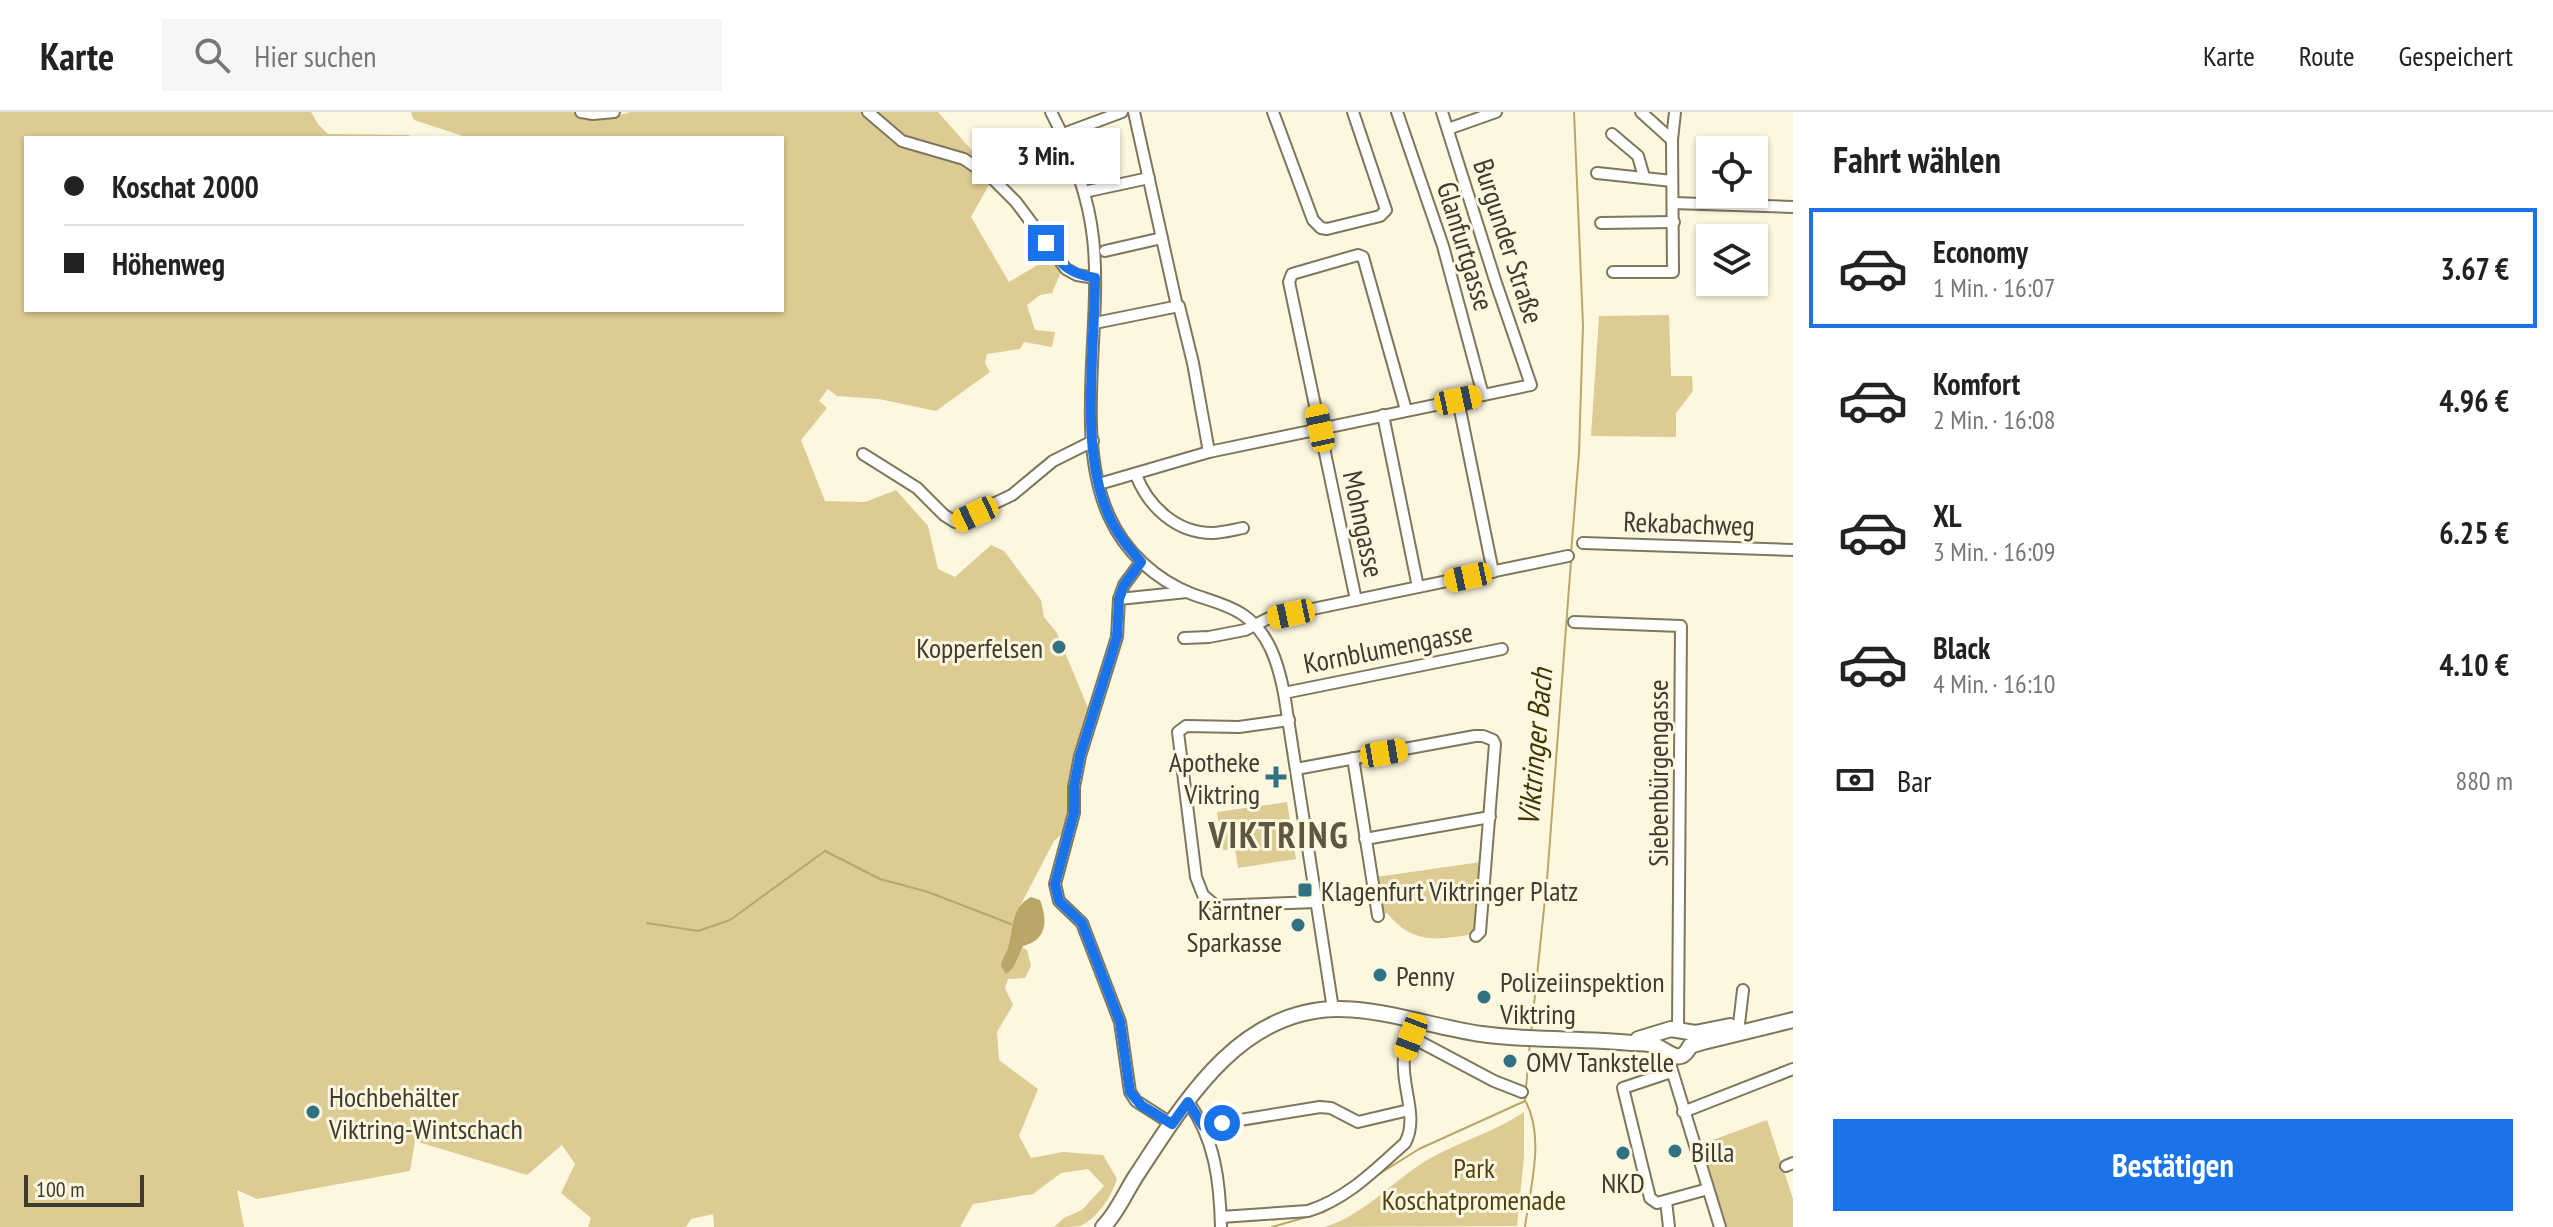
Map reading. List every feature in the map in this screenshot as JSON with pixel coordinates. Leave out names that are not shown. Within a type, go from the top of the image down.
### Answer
[{"type":"main road","points":[[1103,1227],[1215,1065],[1249,1038],[1297,1016],[1333,1009],[1373,1012],[1448,1029],[1519,1039],[1652,1044],[1669,1054],[1688,1052],[1690,1038],[1676,1030]]},
{"type":"main road","points":[[1624,1042],[1676,1030],[1695,1033],[1793,1012]]},
{"type":"main road","points":[[1690,1046],[1793,1020]]},
{"type":"main road","points":[[1669,1054],[1662,1040],[1676,1030]]},
{"type":"street","points":[[581,112],[614,112]]},
{"type":"street","points":[[868,112],[902,141],[964,159],[975,166],[1016,202],[1066,269],[1077,275],[1095,278]]},
{"type":"street","points":[[1051,112],[1063,134],[1084,192],[1093,240],[1093,441],[1099,484],[1115,528],[1141,562],[1167,582],[1229,607],[1255,625],[1272,650],[1289,720],[1333,1009]]},
{"type":"street","points":[[1063,134],[1122,112]]},
{"type":"street","points":[[1134,112],[1177,306],[1190,349],[1209,452]]},
{"type":"street","points":[[1273,112],[1313,220],[1321,228],[1327,229],[1380,216],[1386,210],[1353,112]]},
{"type":"street","name":"Glanfurtgasse","points":[[1397,112],[1443,246],[1483,395]]},
{"type":"street","name":"Burgunder Straße","points":[[1442,112],[1531,385],[1483,395]]},
{"type":"street","points":[[1448,129],[1496,112]]},
{"type":"street","points":[[1641,112],[1672,140]]},
{"type":"street","points":[[1613,272],[1673,272],[1672,140],[1675,112]]},
{"type":"street","points":[[1612,134],[1638,156],[1644,177]]},
{"type":"street","points":[[1597,173],[1672,181]]},
{"type":"street","points":[[1084,192],[1149,178]]},
{"type":"street","points":[[1673,203],[1793,207]]},
{"type":"street","points":[[1601,223],[1674,222]]},
{"type":"street","points":[[1105,251],[1162,238]]},
{"type":"street","name":"Mohngasse","points":[[1356,600],[1289,282],[1292,274],[1358,255],[1363,257],[1406,410]]},
{"type":"street","points":[[1095,323],[1177,306]]},
{"type":"street","points":[[1099,484],[1209,452],[1483,395]]},
{"type":"street","points":[[1458,400],[1493,572]]},
{"type":"street","points":[[1383,415],[1418,587]]},
{"type":"street","points":[[863,454],[917,488],[951,520],[959,522],[1012,495],[1053,461],[1093,441]]},
{"type":"street","points":[[1136,475],[1149,500],[1167,519],[1187,529],[1211,533],[1243,528]]},
{"type":"street","name":"Rekabachweg","points":[[1583,543],[1793,550]]},
{"type":"street","points":[[1184,638],[1245,630],[1269,618],[1568,556]]},
{"type":"street","points":[[1141,562],[1124,585],[1119,599],[1117,637],[1080,756],[1074,787],[1074,813],[1055,884],[1059,901],[1082,923],[1120,1022],[1130,1092],[1141,1105],[1172,1124]]},
{"type":"street","points":[[1119,599],[1188,592]]},
{"type":"street","name":"Siebenbürgengasse","points":[[1574,622],[1681,626],[1676,1030]]},
{"type":"street","name":"Kornblumengasse","points":[[1284,693],[1502,649]]},
{"type":"street","points":[[1289,720],[1239,727],[1186,726],[1178,732],[1196,877],[1203,895],[1216,906],[1316,902]]},
{"type":"street","points":[[1296,769],[1475,736],[1489,737],[1495,744],[1480,932],[1476,936]]},
{"type":"street","points":[[1353,758],[1378,916]]},
{"type":"street","points":[[1365,839],[1490,817]]},
{"type":"street","points":[[1739,1024],[1744,986]]},
{"type":"street","points":[[1188,1102],[1203,1126],[1215,1161],[1221,1222],[1308,1211],[1343,1195],[1405,1143],[1409,1135],[1409,1110],[1404,1059],[1411,1037],[1411,1020]]},
{"type":"street","points":[[1411,1037],[1494,1081],[1522,1092]]},
{"type":"street","points":[[1669,1054],[1671,1072],[1720,1227]]},
{"type":"street","points":[[1683,1112],[1793,1069]]},
{"type":"street","points":[[1671,1072],[1623,1088],[1650,1198],[1657,1203],[1708,1189]]},
{"type":"street","points":[[1203,1126],[1320,1107],[1331,1108],[1358,1122],[1409,1110]]},
{"type":"street","points":[[1666,1201],[1669,1227]]},
{"type":"green space","points":[[0,112],[311,112],[328,134],[410,136],[24,136],[24,312],[784,312],[784,136],[463,136],[414,120],[413,112],[572,112],[601,118],[630,112],[862,112],[900,144],[970,167],[990,183],[971,217],[1009,282],[1051,257],[1061,272],[1052,293],[1040,295],[1027,305],[1035,330],[1055,332],[1052,347],[1024,342],[1020,349],[987,354],[985,363],[990,372],[936,411],[879,399],[837,396],[828,389],[819,401],[827,408],[801,440],[825,501],[865,502],[896,490],[928,526],[938,569],[955,577],[991,545],[1004,551],[1041,600],[1044,617],[1057,633],[1088,708],[1076,751],[1067,829],[1054,841],[1018,910],[1013,942],[1027,950],[1031,966],[1025,978],[1008,979],[1005,988],[1013,1005],[997,1032],[999,1060],[1038,1089],[1019,1136],[1031,1158],[1063,1152],[1103,1155],[1117,1179],[1098,1212],[1080,1226],[1054,1227],[1064,1218],[1082,1210],[1104,1186],[1088,1169],[1061,1173],[1033,1194],[973,1204],[960,1227],[714,1227],[713,1214],[691,1219],[686,1227],[588,1227],[591,1218],[561,1193],[575,1164],[562,1145],[527,1175],[415,1141],[410,1171],[257,1199],[237,1190],[244,1227],[0,1227]]},
{"type":"green space","points":[[872,112],[938,112],[999,181],[897,134]]},
{"type":"green space","points":[[1669,315],[1671,376],[1692,376],[1693,391],[1676,413],[1676,437],[1591,436],[1599,316]]},
{"type":"green space","points":[[1287,802],[1296,859],[1238,868],[1235,849],[1223,850],[1217,812]]},
{"type":"green space","points":[[1481,862],[1474,934],[1427,938],[1406,931],[1387,913],[1379,915],[1376,877]]},
{"type":"green space","name":"Park Koschatpromenade","points":[[1524,1112],[1524,1157],[1517,1226],[1325,1227],[1353,1214],[1429,1159]]},
{"type":"green space","points":[[1767,1120],[1793,1199],[1793,1227],[1726,1227],[1699,1145]]},
{"type":"shaded area","points":[[1031,897],[1040,900],[1044,929],[1037,939],[1023,946],[1013,968],[1006,974],[1001,966],[1016,913]]},
{"type":"waterway","name":"Viktringer Bach","points":[[1571,554],[1579,453],[1583,325],[1574,112]]},
{"type":"waterway","name":"Viktringer Bach","points":[[1531,1033],[1547,880],[1571,561]]},
{"type":"waterway","points":[[647,923],[698,931],[730,920],[825,851],[880,879],[928,892],[1011,924]]},
{"type":"waterway","name":"Viktringer Bach","points":[[1526,1088],[1530,1043]]},
{"type":"waterway","name":"Viktringer Bach","points":[[1376,1176],[1419,1149],[1525,1101],[1526,1095]]},
{"type":"waterway","points":[[1525,1227],[1535,1148],[1532,1116],[1526,1102]]},
{"type":"waterway","name":"Viktringer Bach","points":[[1272,1227],[1324,1212],[1335,1205]]},
{"type":"place","name":"Kopperfelsen","points":[[1059,647]]},
{"type":"place","name":"Apotheke Viktring","points":[[1276,777]]},
{"type":"place","name":"Klagenfurt Viktringer Platz","points":[[1305,890]]},
{"type":"place","name":"Kärntner Sparkasse","points":[[1298,925]]},
{"type":"place","name":"Penny","points":[[1380,975]]},
{"type":"place","name":"Polizeiinspektion Viktring","points":[[1484,997]]},
{"type":"place","name":"OMV Tankstelle","points":[[1510,1061]]},
{"type":"place","name":"Hochbehälter Viktring-Wintschach","points":[[313,1112]]},
{"type":"place","name":"Billa","points":[[1675,1151]]},
{"type":"place","name":"NKD","points":[[1623,1153]]},
{"type":"district","name":"VIKTRING","points":[[1279,834]]},
{"type":"route","points":[[1046,243],[1066,269],[1077,275],[1095,278],[1092,386],[1099,484],[1115,528],[1141,562],[1124,585],[1119,599],[1119,629],[1080,756],[1074,787],[1074,813],[1055,884],[1059,901],[1082,923],[1120,1022],[1128,1086],[1133,1097],[1172,1124],[1188,1102],[1203,1126],[1222,1123]]}]
